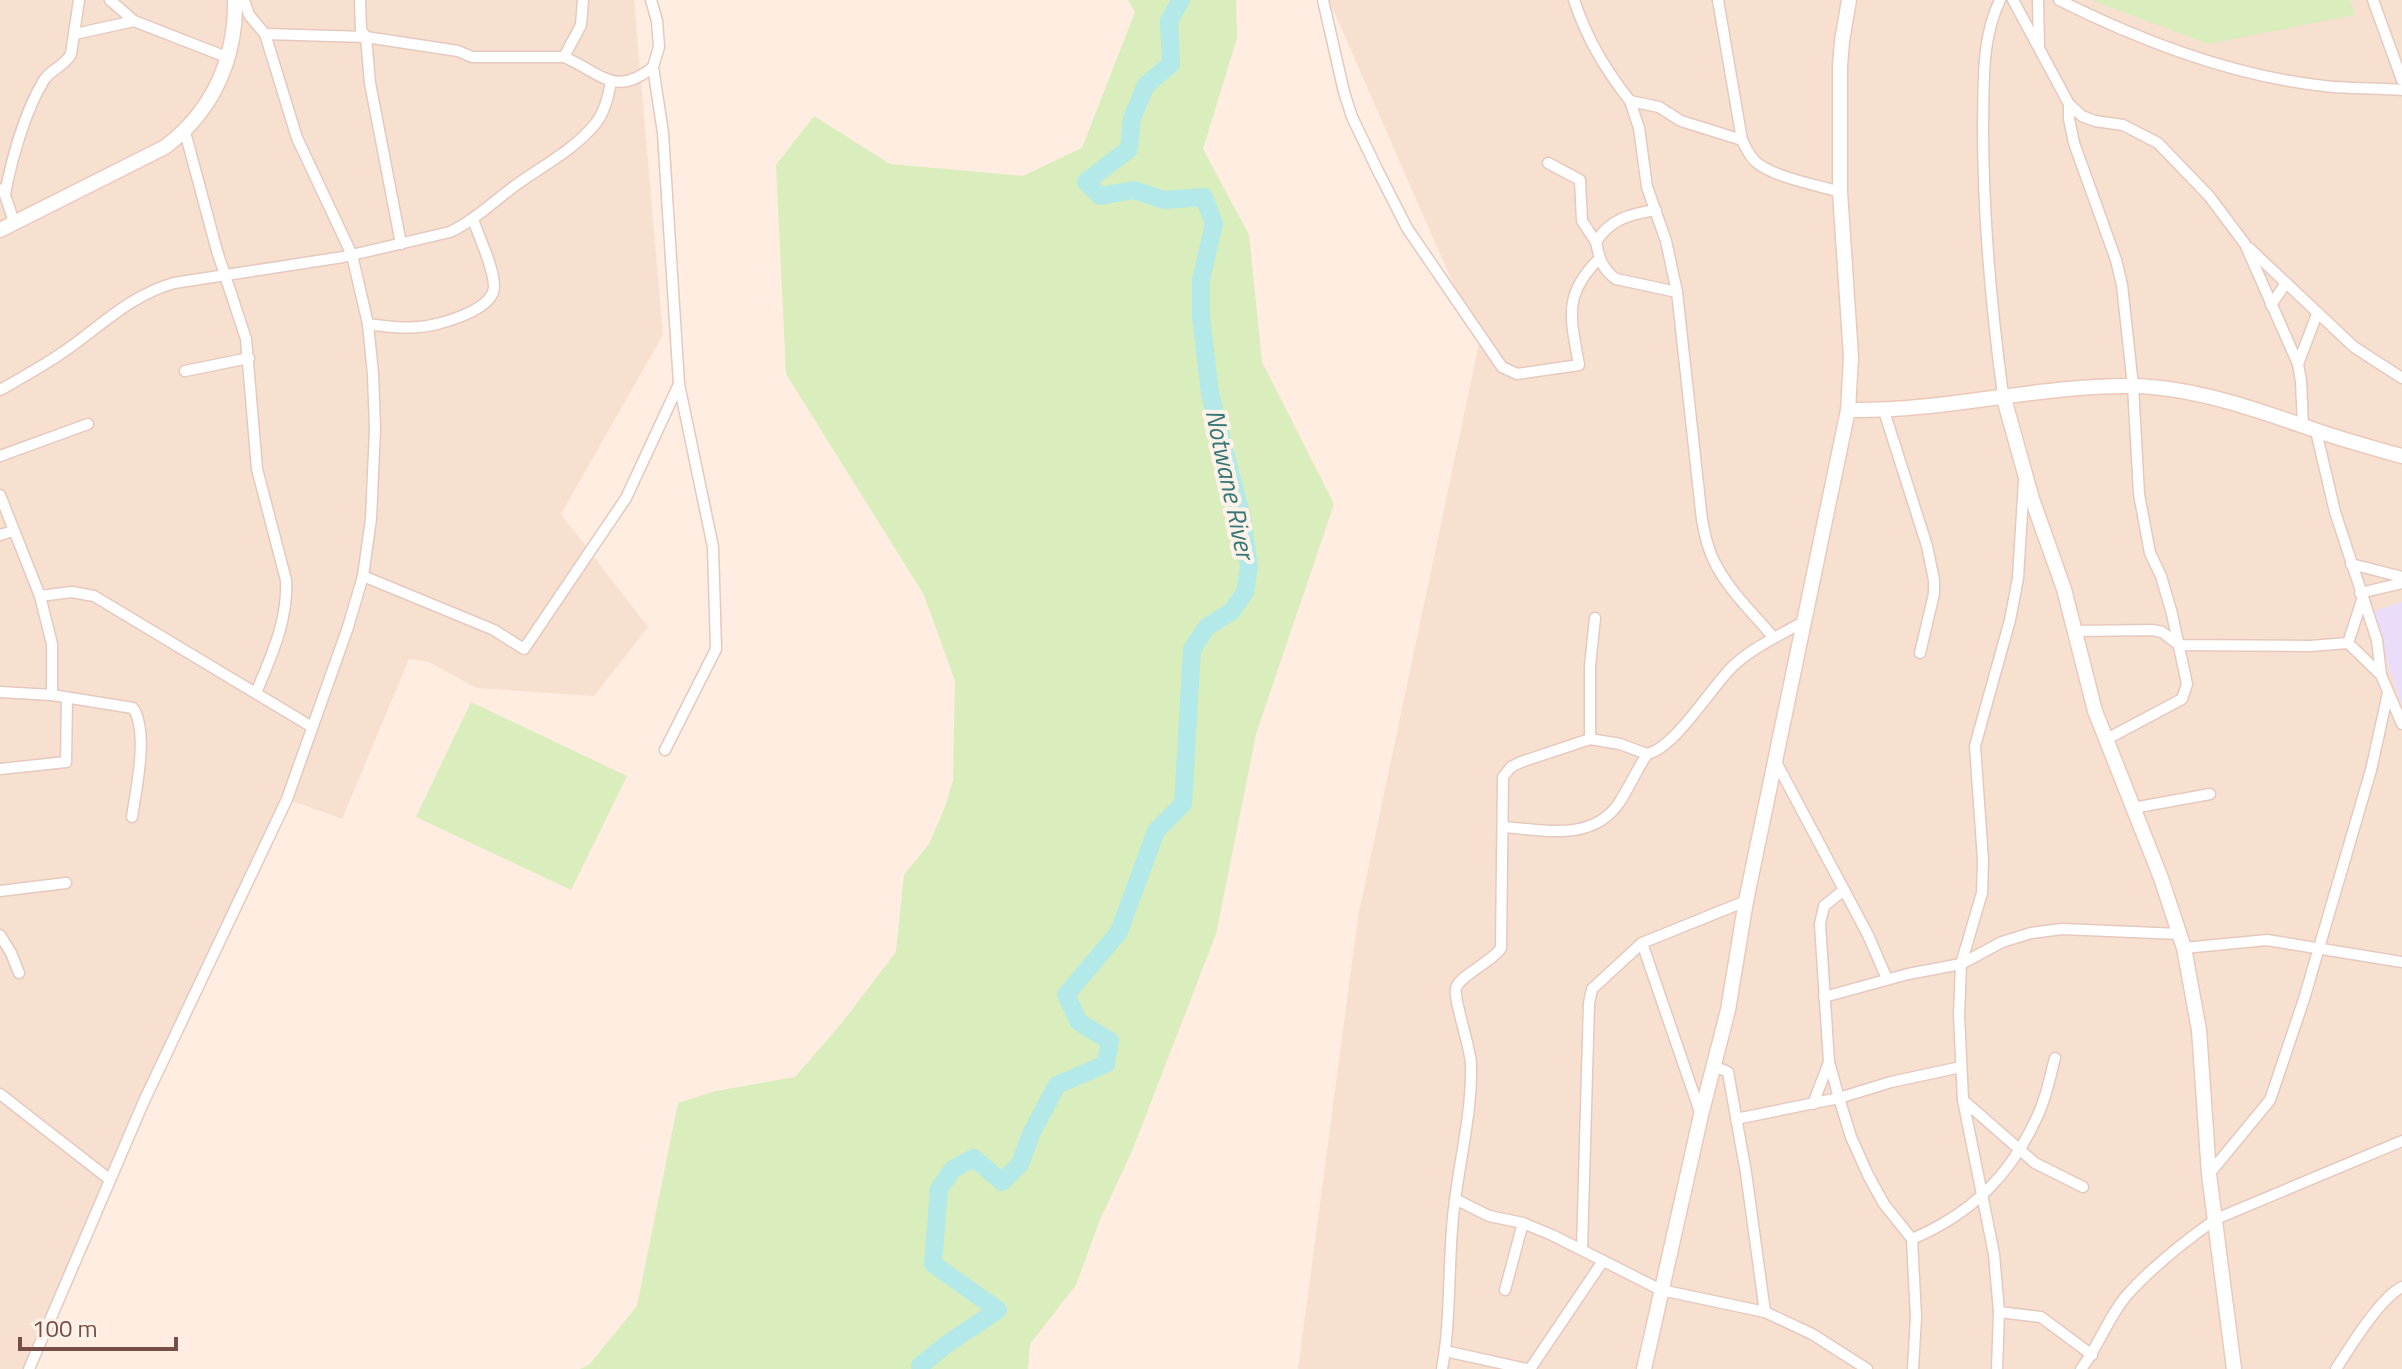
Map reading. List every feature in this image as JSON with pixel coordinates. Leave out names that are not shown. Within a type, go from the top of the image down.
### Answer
[{"type":"street","points":[[14,222],[2,189],[44,81],[67,61],[75,34],[79,0]]},
{"type":"street","points":[[110,0],[134,21],[229,58]]},
{"type":"street","points":[[0,230],[154,153],[185,132],[213,95],[229,58],[235,0]]},
{"type":"street","points":[[29,1369],[109,1179],[287,799],[363,576],[371,519],[375,429],[368,324],[352,255],[297,138],[265,34],[249,15],[244,0]]},
{"type":"street","points":[[360,0],[361,30],[366,37],[370,83],[401,244]]},
{"type":"street","points":[[564,57],[581,25],[583,0]]},
{"type":"street","points":[[651,0],[659,47],[653,67],[663,133],[679,384],[713,547],[716,649],[665,750]]},
{"type":"street","points":[[1323,0],[1344,92],[1352,117],[1377,169],[1407,228],[1502,367],[1517,374],[1579,365],[1571,301],[1577,285],[1599,259]]},
{"type":"street","points":[[1574,0],[1592,46],[1607,72],[1630,101],[1639,128],[1647,187],[1666,241],[1677,292],[1707,544],[1725,580],[1774,638]]},
{"type":"street","points":[[1718,0],[1742,140],[1758,164],[1840,192]]},
{"type":"street","points":[[1644,1369],[1728,1010],[1746,901],[1848,410],[1851,357],[1840,192],[1840,66],[1849,0]]},
{"type":"street","points":[[2000,0],[1990,22],[1984,69],[1983,146],[1991,308],[2003,395],[2024,470],[2064,589],[2082,669],[2105,740],[2161,878],[2182,941],[2199,1030],[2209,1174],[2234,1369]]},
{"type":"street","points":[[2013,0],[2069,104],[2082,116],[2123,125],[2158,143],[2209,196],[2245,244],[2317,314],[2354,347],[2402,378]]},
{"type":"street","points":[[2038,0],[2039,48]]},
{"type":"street","points":[[2059,0],[2188,55],[2237,69],[2317,85],[2402,90]]},
{"type":"street","points":[[2373,0],[2402,80]]},
{"type":"street","points":[[75,34],[134,21]]},
{"type":"street","points":[[265,34],[366,37],[458,51],[472,57],[564,57],[611,82],[630,81],[653,67]]},
{"type":"street","points":[[0,390],[58,355],[125,305],[151,290],[174,283],[352,255],[450,232],[473,219],[580,139],[605,109],[611,82]]},
{"type":"street","points":[[1630,101],[1659,107],[1693,126],[1742,140]]},
{"type":"street","points":[[2069,104],[2074,143],[2122,285],[2133,386],[2139,494],[2150,553],[2161,576],[2187,684],[2182,699],[2105,740]]},
{"type":"street","points":[[185,132],[246,339],[257,469],[283,565],[287,596],[279,637],[256,693]]},
{"type":"street","points":[[1548,163],[1580,180],[1582,221],[1596,242],[1599,259],[1607,272],[1616,279],[1677,292]]},
{"type":"street","points":[[1596,242],[1608,226],[1622,217],[1656,210]]},
{"type":"street","points":[[368,324],[400,328],[436,325],[480,308],[489,300],[495,287],[473,219]]},
{"type":"street","points":[[2245,244],[2298,364],[2309,428],[2377,640],[2381,675],[2402,724]]},
{"type":"street","points":[[2271,305],[2286,283]]},
{"type":"street","points":[[2298,364],[2317,314]]},
{"type":"street","points":[[185,371],[249,358]]},
{"type":"street","points":[[363,576],[494,630],[524,649],[626,498],[679,384]]},
{"type":"street","points":[[1848,410],[1884,411],[2003,395],[2133,386],[2190,393],[2402,456]]},
{"type":"street","points":[[1884,411],[1927,546],[1934,580],[1934,594],[1920,653]]},
{"type":"street","points":[[0,456],[88,424]]},
{"type":"street","points":[[1997,1369],[1999,1312],[1994,1254],[1963,1100],[1961,964],[1982,893],[1983,860],[1975,746],[2010,620],[2020,549],[2024,470]]},
{"type":"street","points":[[0,495],[40,596],[52,644],[52,695]]},
{"type":"street","points":[[0,535],[13,531]]},
{"type":"street","points":[[2351,564],[2402,580]]},
{"type":"street","points":[[2361,596],[2402,580]]},
{"type":"street","points":[[40,596],[72,592],[94,596],[312,727]]},
{"type":"street","points":[[2348,643],[2361,596]]},
{"type":"street","points":[[1590,739],[1590,666],[1595,618]]},
{"type":"street","points":[[1442,1369],[1455,1199],[1468,1119],[1471,1065],[1467,1034],[1456,993],[1459,982],[1501,948],[1505,771],[1521,762],[1590,739],[1652,753],[1674,735],[1731,668],[1752,651],[1803,622]]},
{"type":"street","points":[[2075,631],[2153,630],[2162,632],[2179,645],[2310,646],[2348,643],[2381,675]]},
{"type":"street","points":[[0,692],[128,705],[138,715],[140,762],[132,817]]},
{"type":"street","points":[[2209,1174],[2270,1100],[2371,770],[2388,693]]},
{"type":"street","points":[[0,769],[66,762],[67,698]]},
{"type":"street","points":[[1504,827],[1588,829],[1618,804],[1647,754]]},
{"type":"street","points":[[1776,762],[1868,935],[1887,979]]},
{"type":"street","points":[[2133,808],[2210,794]]},
{"type":"street","points":[[0,891],[66,883]]},
{"type":"street","points":[[1844,890],[1826,903],[1822,916],[1829,1062],[1851,1137],[1868,1175],[1884,1204],[1912,1239],[1916,1317],[1913,1369]]},
{"type":"street","points":[[1582,1249],[1589,996],[1601,980],[1642,943],[1746,901]]},
{"type":"street","points":[[1824,997],[1887,979],[1961,964],[2002,942],[2031,933],[2062,929],[2182,941],[2267,940],[2402,962]]},
{"type":"street","points":[[0,935],[19,973]]},
{"type":"street","points":[[1642,943],[1701,1115]]},
{"type":"street","points":[[1912,1239],[1934,1229],[1982,1198],[2038,1117],[2055,1058]]},
{"type":"street","points":[[1813,1104],[1829,1062]]},
{"type":"street","points":[[1714,1066],[1728,1072],[1765,1312]]},
{"type":"street","points":[[1736,1119],[1839,1098],[1891,1082],[1961,1067]]},
{"type":"street","points":[[0,1094],[109,1179]]},
{"type":"street","points":[[1963,1100],[2035,1163],[2083,1187]]},
{"type":"street","points":[[2081,1369],[2126,1295],[2216,1219],[2402,1141]]},
{"type":"street","points":[[1455,1199],[1489,1216],[1523,1223],[1582,1249],[1661,1290],[1765,1312],[1812,1334],[1867,1369]]},
{"type":"street","points":[[1505,1290],[1523,1223]]},
{"type":"street","points":[[1445,1351],[1528,1369],[1603,1261]]},
{"type":"street","points":[[2336,1369],[2358,1335],[2391,1295],[2402,1287]]},
{"type":"street","points":[[1999,1312],[2041,1317],[2092,1355]]},
{"type":"shaded area","points":[[0,0],[634,0],[663,335],[561,514],[648,627],[594,696],[476,688],[429,662],[409,659],[342,819],[287,799],[144,1101],[29,1369],[0,1369]]},
{"type":"shaded area","points":[[1329,0],[2402,0],[2402,1369],[1298,1369],[1358,917],[1479,343]]},
{"type":"shaded area","points":[[2402,602],[2402,706],[2371,612]]},
{"type":"green space","points":[[1128,0],[1236,0],[1237,38],[1203,149],[1249,235],[1262,362],[1334,504],[1256,734],[1216,934],[1132,1151],[1099,1222],[1076,1285],[1030,1344],[1028,1369],[580,1369],[589,1365],[637,1306],[678,1103],[716,1091],[795,1077],[841,1024],[896,952],[904,875],[929,844],[953,780],[955,681],[924,595],[786,374],[776,165],[814,116],[890,164],[1023,176],[1082,148],[1135,12]]},
{"type":"green space","points":[[2091,0],[2350,0],[2355,15],[2208,44]]},
{"type":"green space","points":[[471,702],[627,776],[571,890],[416,817]]},
{"type":"waterway","name":"Notwane River","points":[[921,1369],[920,1366],[947,1344],[998,1310],[933,1264],[939,1189],[953,1169],[974,1158],[1002,1182],[1020,1164],[1032,1132],[1057,1085],[1106,1064],[1110,1041],[1079,1022],[1066,995],[1119,932],[1156,831],[1183,804],[1192,649],[1207,627],[1232,611],[1245,592],[1249,566],[1242,518],[1210,394],[1201,317],[1201,280],[1214,224],[1204,197],[1164,200],[1134,190],[1100,196],[1086,182],[1129,149],[1132,118],[1146,85],[1171,64],[1169,21],[1181,0]]}]
